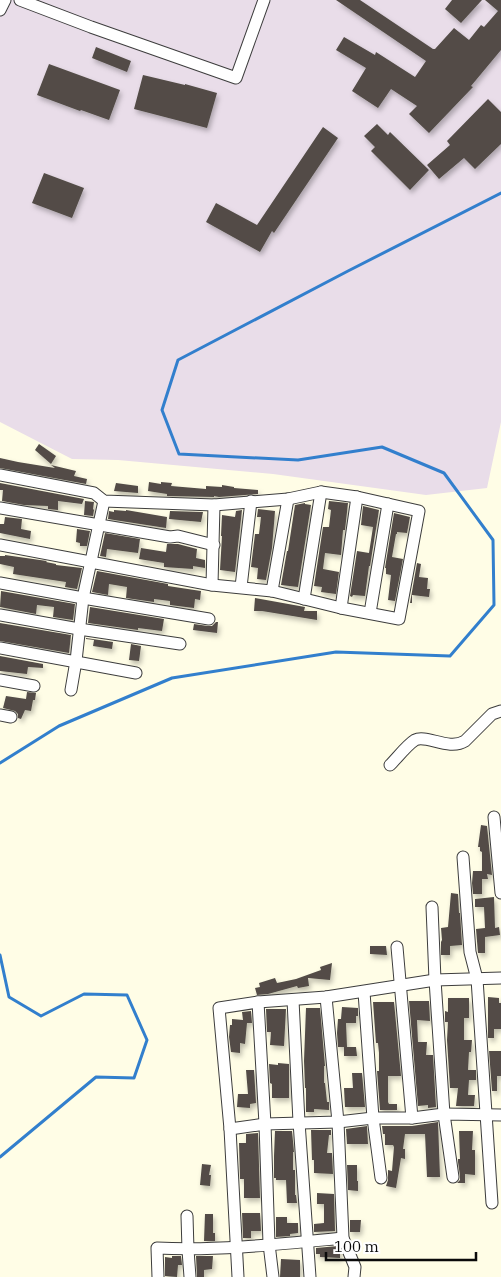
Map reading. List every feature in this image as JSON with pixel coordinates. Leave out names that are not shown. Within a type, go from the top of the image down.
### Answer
[{"type":"street","points":[[0,10],[5,0]]},
{"type":"street","points":[[20,0],[236,78],[264,0]]},
{"type":"street","points":[[0,475],[94,493],[104,501],[214,505],[288,499],[321,492],[357,497],[419,510],[399,619],[342,608],[272,591],[212,585],[0,545]]},
{"type":"street","points":[[304,599],[321,492]]},
{"type":"street","points":[[342,608],[357,497]]},
{"type":"street","points":[[272,591],[288,499]]},
{"type":"street","points":[[71,690],[83,598],[104,501]]},
{"type":"street","points":[[241,587],[251,501]]},
{"type":"street","points":[[370,613],[388,504]]},
{"type":"street","points":[[212,585],[214,505]]},
{"type":"street","points":[[0,508],[98,526],[170,537],[178,536],[214,545]]},
{"type":"street","points":[[0,582],[209,619]]},
{"type":"street","points":[[0,615],[180,644]]},
{"type":"street","points":[[0,648],[136,673]]},
{"type":"street","points":[[0,680],[34,686]]},
{"type":"street","points":[[390,765],[413,741],[419,739],[461,744],[492,714],[501,711]]},
{"type":"street","points":[[494,817],[498,836],[501,893]]},
{"type":"street","points":[[463,857],[470,952],[477,979],[492,1204]]},
{"type":"street","points":[[432,907],[444,1114],[453,1177]]},
{"type":"street","points":[[398,947],[412,1118]]},
{"type":"street","points":[[238,1277],[230,1129],[219,1008],[258,1002],[326,997],[435,980],[501,978]]},
{"type":"street","points":[[364,992],[373,1118],[381,1178]]},
{"type":"street","points":[[326,997],[338,1122],[344,1238],[355,1267],[354,1277]]},
{"type":"street","points":[[293,1000],[310,1277]]},
{"type":"street","points":[[258,1002],[269,1244],[273,1277]]},
{"type":"street","points":[[230,1129],[265,1124],[338,1122],[373,1118],[412,1118],[444,1114],[501,1115]]},
{"type":"street","points":[[187,1216],[190,1277]]},
{"type":"street","points":[[158,1277],[157,1248],[188,1250],[236,1248],[344,1238]]},
{"type":"shaded area","points":[[0,0],[501,0],[501,422],[487,488],[426,495],[273,474],[118,460],[72,459],[0,422]]},
{"type":"building","points":[[336,0],[360,0],[435,49],[454,28],[469,40],[481,25],[484,27],[498,11],[485,0],[501,0],[501,50],[471,86],[473,87],[429,133],[409,114],[417,106],[391,89],[378,108],[352,91],[366,68],[336,50],[344,37],[375,55],[376,52],[415,77],[426,61]]},
{"type":"building","points":[[452,0],[482,0],[461,23],[445,9]]},
{"type":"building","points":[[96,47],[131,61],[127,72],[92,58]]},
{"type":"building","points":[[49,64],[120,90],[109,120],[37,95]]},
{"type":"building","points":[[143,75],[217,93],[207,128],[134,109]]},
{"type":"building","points":[[488,99],[501,112],[501,144],[475,169],[464,158],[439,179],[427,165],[450,145],[447,141]]},
{"type":"building","points":[[377,124],[388,135],[390,132],[429,170],[410,190],[371,151],[375,147],[364,136]]},
{"type":"building","points":[[323,127],[338,138],[274,233],[272,231],[260,252],[206,222],[216,203],[257,225]]},
{"type":"building","points":[[44,173],[84,188],[72,218],[32,203]]},
{"type":"building","points":[[39,444],[56,456],[51,464],[35,450]]},
{"type":"building","points":[[0,458],[55,468],[51,465],[76,471],[74,476],[87,479],[86,484],[0,468]]},
{"type":"building","points":[[149,482],[172,483],[171,486],[206,489],[206,486],[222,487],[222,485],[258,490],[258,494],[219,497],[167,496],[167,494],[148,491]]},
{"type":"building","points":[[0,483],[84,499],[82,504],[58,501],[58,510],[48,509],[48,506],[24,505],[2,501],[3,490],[0,490]]},
{"type":"building","points":[[116,483],[138,486],[138,493],[114,491]]},
{"type":"building","points":[[85,501],[94,502],[93,516],[84,515]]},
{"type":"building","points":[[329,501],[348,503],[341,555],[325,553],[323,569],[339,572],[336,594],[321,592],[322,587],[314,586],[323,527],[329,527],[331,510],[328,509]]},
{"type":"building","points":[[305,503],[311,505],[298,587],[281,585],[295,505]]},
{"type":"building","points":[[363,506],[379,510],[365,596],[353,595],[352,597],[350,596],[357,551],[369,553],[373,527],[361,525]]},
{"type":"building","points":[[258,509],[275,511],[272,548],[266,580],[257,579],[258,568],[251,567],[255,534],[259,534],[261,517],[257,517]]},
{"type":"building","points":[[114,510],[126,510],[167,517],[166,528],[108,519],[109,511],[114,512]]},
{"type":"building","points":[[242,510],[235,572],[220,570],[222,515],[235,517],[236,511]]},
{"type":"building","points":[[170,511],[203,512],[201,522],[169,519]]},
{"type":"building","points":[[394,513],[410,517],[407,533],[397,532],[396,534],[392,557],[403,559],[395,601],[388,600],[391,575],[386,574],[385,568]]},
{"type":"building","points":[[5,517],[22,519],[21,529],[31,531],[30,539],[0,533],[0,524],[4,524]]},
{"type":"building","points":[[77,529],[90,531],[87,546],[80,546],[80,543],[76,542]]},
{"type":"building","points":[[105,533],[140,539],[138,553],[107,549],[106,557],[100,556]]},
{"type":"building","points":[[167,544],[178,544],[197,549],[196,558],[205,560],[205,568],[193,566],[193,569],[164,567],[164,563],[139,559],[141,548],[166,552]]},
{"type":"building","points":[[5,555],[82,568],[77,589],[65,587],[66,582],[13,574],[14,567],[0,564],[0,556]]},
{"type":"building","points":[[417,563],[421,564],[419,577],[428,578],[427,589],[430,589],[429,597],[412,595],[412,603],[410,603]]},
{"type":"building","points":[[97,571],[201,591],[200,600],[195,599],[194,608],[170,605],[170,601],[154,599],[154,602],[126,598],[127,587],[109,584],[108,595],[92,592]]},
{"type":"building","points":[[1,591],[75,604],[73,620],[53,617],[54,607],[37,605],[36,614],[0,607]]},
{"type":"building","points":[[255,598],[305,607],[304,611],[317,611],[317,620],[254,611]]},
{"type":"building","points":[[90,607],[164,619],[162,631],[138,628],[138,630],[88,623]]},
{"type":"building","points":[[218,622],[217,633],[193,630],[194,624],[212,626]]},
{"type":"building","points":[[0,623],[71,635],[69,653],[0,641]]},
{"type":"building","points":[[86,638],[113,642],[112,649],[93,646],[94,640]]},
{"type":"building","points":[[131,644],[141,646],[139,661],[129,660]]},
{"type":"building","points":[[0,656],[43,664],[43,668],[28,667],[27,674],[0,671]]},
{"type":"building","points":[[27,692],[36,693],[35,700],[33,700],[31,711],[25,710],[21,719],[18,718],[18,714],[15,711],[3,708],[6,696],[26,699]]},
{"type":"building","points":[[481,825],[487,826],[492,875],[487,874],[488,879],[482,879],[482,894],[473,894],[473,871],[482,871],[482,852],[480,847],[478,847]]},
{"type":"building","points":[[451,893],[458,894],[462,945],[450,946],[450,955],[441,955],[441,928],[448,927]]},
{"type":"building","points":[[494,897],[495,928],[499,927],[500,935],[485,937],[485,953],[478,953],[476,929],[485,928],[484,907],[475,907],[475,899]]},
{"type":"building","points":[[370,946],[386,946],[387,955],[370,954]]},
{"type":"building","points":[[332,963],[330,980],[308,978],[309,986],[298,988],[297,986],[257,995],[255,988],[260,987],[259,983],[275,978],[277,983],[296,979],[321,970],[320,967]]},
{"type":"building","points":[[488,997],[499,998],[499,1003],[501,1003],[501,1029],[494,1029],[494,1038],[488,1038]]},
{"type":"building","points":[[448,998],[469,998],[469,1018],[464,1018],[464,1040],[472,1040],[468,1070],[476,1070],[476,1080],[469,1080],[468,1095],[475,1095],[474,1106],[456,1106],[458,1088],[450,1088],[447,1040],[448,1022],[445,1022],[445,1011],[448,1012]]},
{"type":"building","points":[[409,1001],[429,1001],[430,1021],[417,1020],[418,1042],[427,1042],[426,1055],[433,1055],[436,1107],[428,1108],[428,1105],[418,1106]]},
{"type":"building","points":[[373,1002],[394,1002],[401,1076],[388,1076],[388,1102],[389,1104],[397,1104],[397,1110],[380,1110],[377,1071],[379,1071],[379,1053],[378,1043],[376,1043]]},
{"type":"building","points":[[342,1007],[358,1008],[356,1023],[346,1023],[347,1047],[356,1047],[357,1056],[344,1056],[344,1047],[338,1047],[338,1019],[341,1019]]},
{"type":"building","points":[[306,1008],[320,1008],[325,1066],[324,1083],[329,1110],[314,1109],[314,1112],[306,1112],[304,1061]]},
{"type":"building","points":[[266,1009],[286,1009],[284,1046],[270,1045],[271,1032],[267,1032]]},
{"type":"building","points":[[251,1011],[252,1023],[247,1023],[245,1044],[240,1043],[240,1053],[231,1052],[229,1037],[232,1019],[243,1020],[242,1012]]},
{"type":"building","points":[[489,1051],[501,1051],[501,1076],[497,1076],[497,1091],[492,1091]]},
{"type":"building","points":[[278,1063],[289,1064],[289,1098],[272,1098],[269,1064],[278,1065]]},
{"type":"building","points":[[246,1070],[254,1070],[256,1103],[250,1104],[250,1108],[237,1107],[238,1094],[248,1094]]},
{"type":"building","points":[[352,1073],[362,1073],[365,1107],[345,1107],[344,1088],[353,1088]]},
{"type":"building","points":[[438,1122],[440,1177],[427,1177],[425,1134],[405,1134],[403,1149],[405,1149],[405,1159],[401,1158],[396,1188],[386,1186],[388,1170],[392,1171],[394,1147],[393,1145],[385,1145],[385,1134],[383,1134],[382,1126],[412,1126]]},
{"type":"building","points":[[367,1126],[368,1144],[347,1144],[346,1129]]},
{"type":"building","points":[[311,1130],[331,1130],[327,1153],[332,1153],[333,1174],[314,1173]]},
{"type":"building","points":[[275,1131],[292,1131],[293,1170],[295,1170],[295,1195],[297,1203],[287,1203],[286,1180],[276,1180],[274,1178]]},
{"type":"building","points":[[459,1131],[473,1131],[472,1150],[475,1150],[475,1175],[465,1174],[465,1183],[457,1183],[460,1180],[458,1162],[458,1159],[460,1159]]},
{"type":"building","points":[[258,1133],[260,1198],[244,1198],[244,1179],[240,1179],[239,1143],[246,1143],[246,1134]]},
{"type":"building","points":[[202,1164],[211,1165],[209,1175],[211,1175],[210,1186],[200,1185]]},
{"type":"building","points":[[347,1165],[357,1165],[358,1191],[348,1190]]},
{"type":"building","points":[[317,1193],[334,1194],[335,1231],[314,1232],[314,1224],[324,1223],[324,1204],[317,1204]]},
{"type":"building","points":[[242,1213],[260,1213],[261,1231],[251,1231],[251,1238],[243,1238]]},
{"type":"building","points":[[205,1214],[213,1214],[215,1241],[204,1241]]},
{"type":"building","points":[[276,1217],[287,1217],[287,1223],[298,1223],[298,1233],[290,1234],[290,1236],[276,1237]]},
{"type":"building","points":[[350,1220],[361,1220],[360,1232],[350,1232]]},
{"type":"building","points":[[338,1246],[340,1258],[320,1257],[320,1254],[316,1254],[316,1248]]},
{"type":"building","points":[[172,1256],[181,1256],[182,1265],[178,1265],[177,1277],[165,1276],[165,1257],[172,1258]]},
{"type":"building","points":[[196,1256],[213,1256],[212,1269],[204,1270],[204,1277],[197,1277]]},
{"type":"building","points":[[281,1259],[300,1260],[300,1277],[280,1277]]},
{"type":"waterway","points":[[0,763],[59,726],[172,678],[336,652],[450,656],[494,605],[493,540],[444,473],[382,447],[298,460],[179,454],[162,410],[178,360],[501,193]]},
{"type":"waterway","points":[[0,955],[9,997],[41,1016],[84,994],[127,995],[147,1040],[134,1078],[96,1077],[0,1157]]}]
